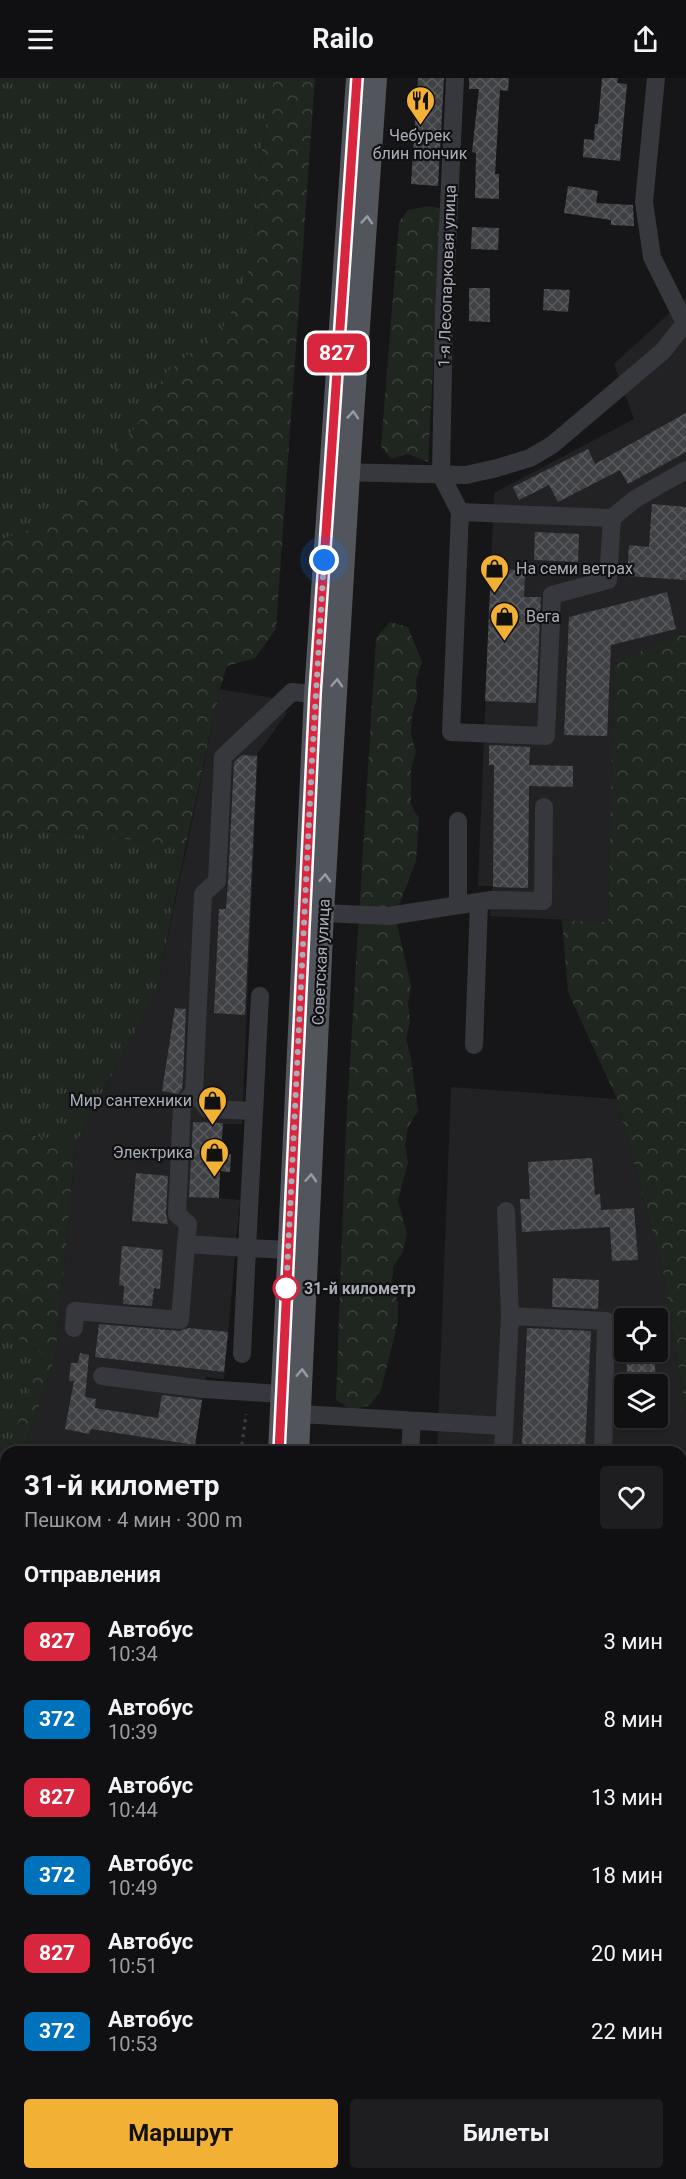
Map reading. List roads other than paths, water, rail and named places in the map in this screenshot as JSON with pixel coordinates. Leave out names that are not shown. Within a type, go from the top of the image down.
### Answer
[{"type":"main road","points":[[339,472],[357,78]]},
{"type":"main road","points":[[339,472],[376,78]]},
{"type":"main road","name":"Советская улица","points":[[279,1446],[315,694],[339,472]]},
{"type":"main road","name":"Советская улица","points":[[298,1446],[323,913],[339,472]]},
{"type":"street","name":"1-я Лесопарковая улица","points":[[441,475],[444,311],[455,78]]},
{"type":"street","points":[[339,472],[466,475],[530,458],[552,444],[663,351],[685,322],[652,257],[644,202],[656,78]]},
{"type":"street","points":[[441,475],[460,512],[451,732],[546,736],[552,595],[608,580],[612,519],[634,499],[686,470]]},
{"type":"street","points":[[460,512],[612,519]]},
{"type":"street","points":[[74,1328],[75,1311],[180,1320],[188,1224],[177,1214],[181,1117],[182,1106],[194,1092],[203,894],[217,881],[223,757],[292,692],[315,694]]},
{"type":"street","points":[[323,913],[389,916],[491,900],[543,901],[544,807]]},
{"type":"street","points":[[458,821],[458,905]]},
{"type":"street","points":[[474,1045],[479,902]]},
{"type":"street","points":[[242,1354],[260,996]]},
{"type":"street","points":[[194,1092],[208,1109],[254,1111]]},
{"type":"street","points":[[503,1446],[510,1316],[506,1211]]},
{"type":"street","points":[[186,1244],[288,1250]]},
{"type":"street","points":[[510,1316],[606,1321],[603,1446]]},
{"type":"street","points":[[102,1376],[204,1389],[281,1394]]},
{"type":"street","points":[[300,1414],[504,1426]]},
{"type":"street","points":[[410,1446],[412,1421]]},
{"type":"place","name":"Чебурек блин пончик","points":[[420,126]]},
{"type":"place","name":"На семи ветрах","points":[[495,594]]},
{"type":"place","name":"Вега","points":[[505,642]]},
{"type":"place","name":"Мир сантехники","points":[[213,1126]]},
{"type":"place","name":"Электрика","points":[[214,1178]]},
{"type":"place","name":"31-й километр","points":[[286,1288]]}]
